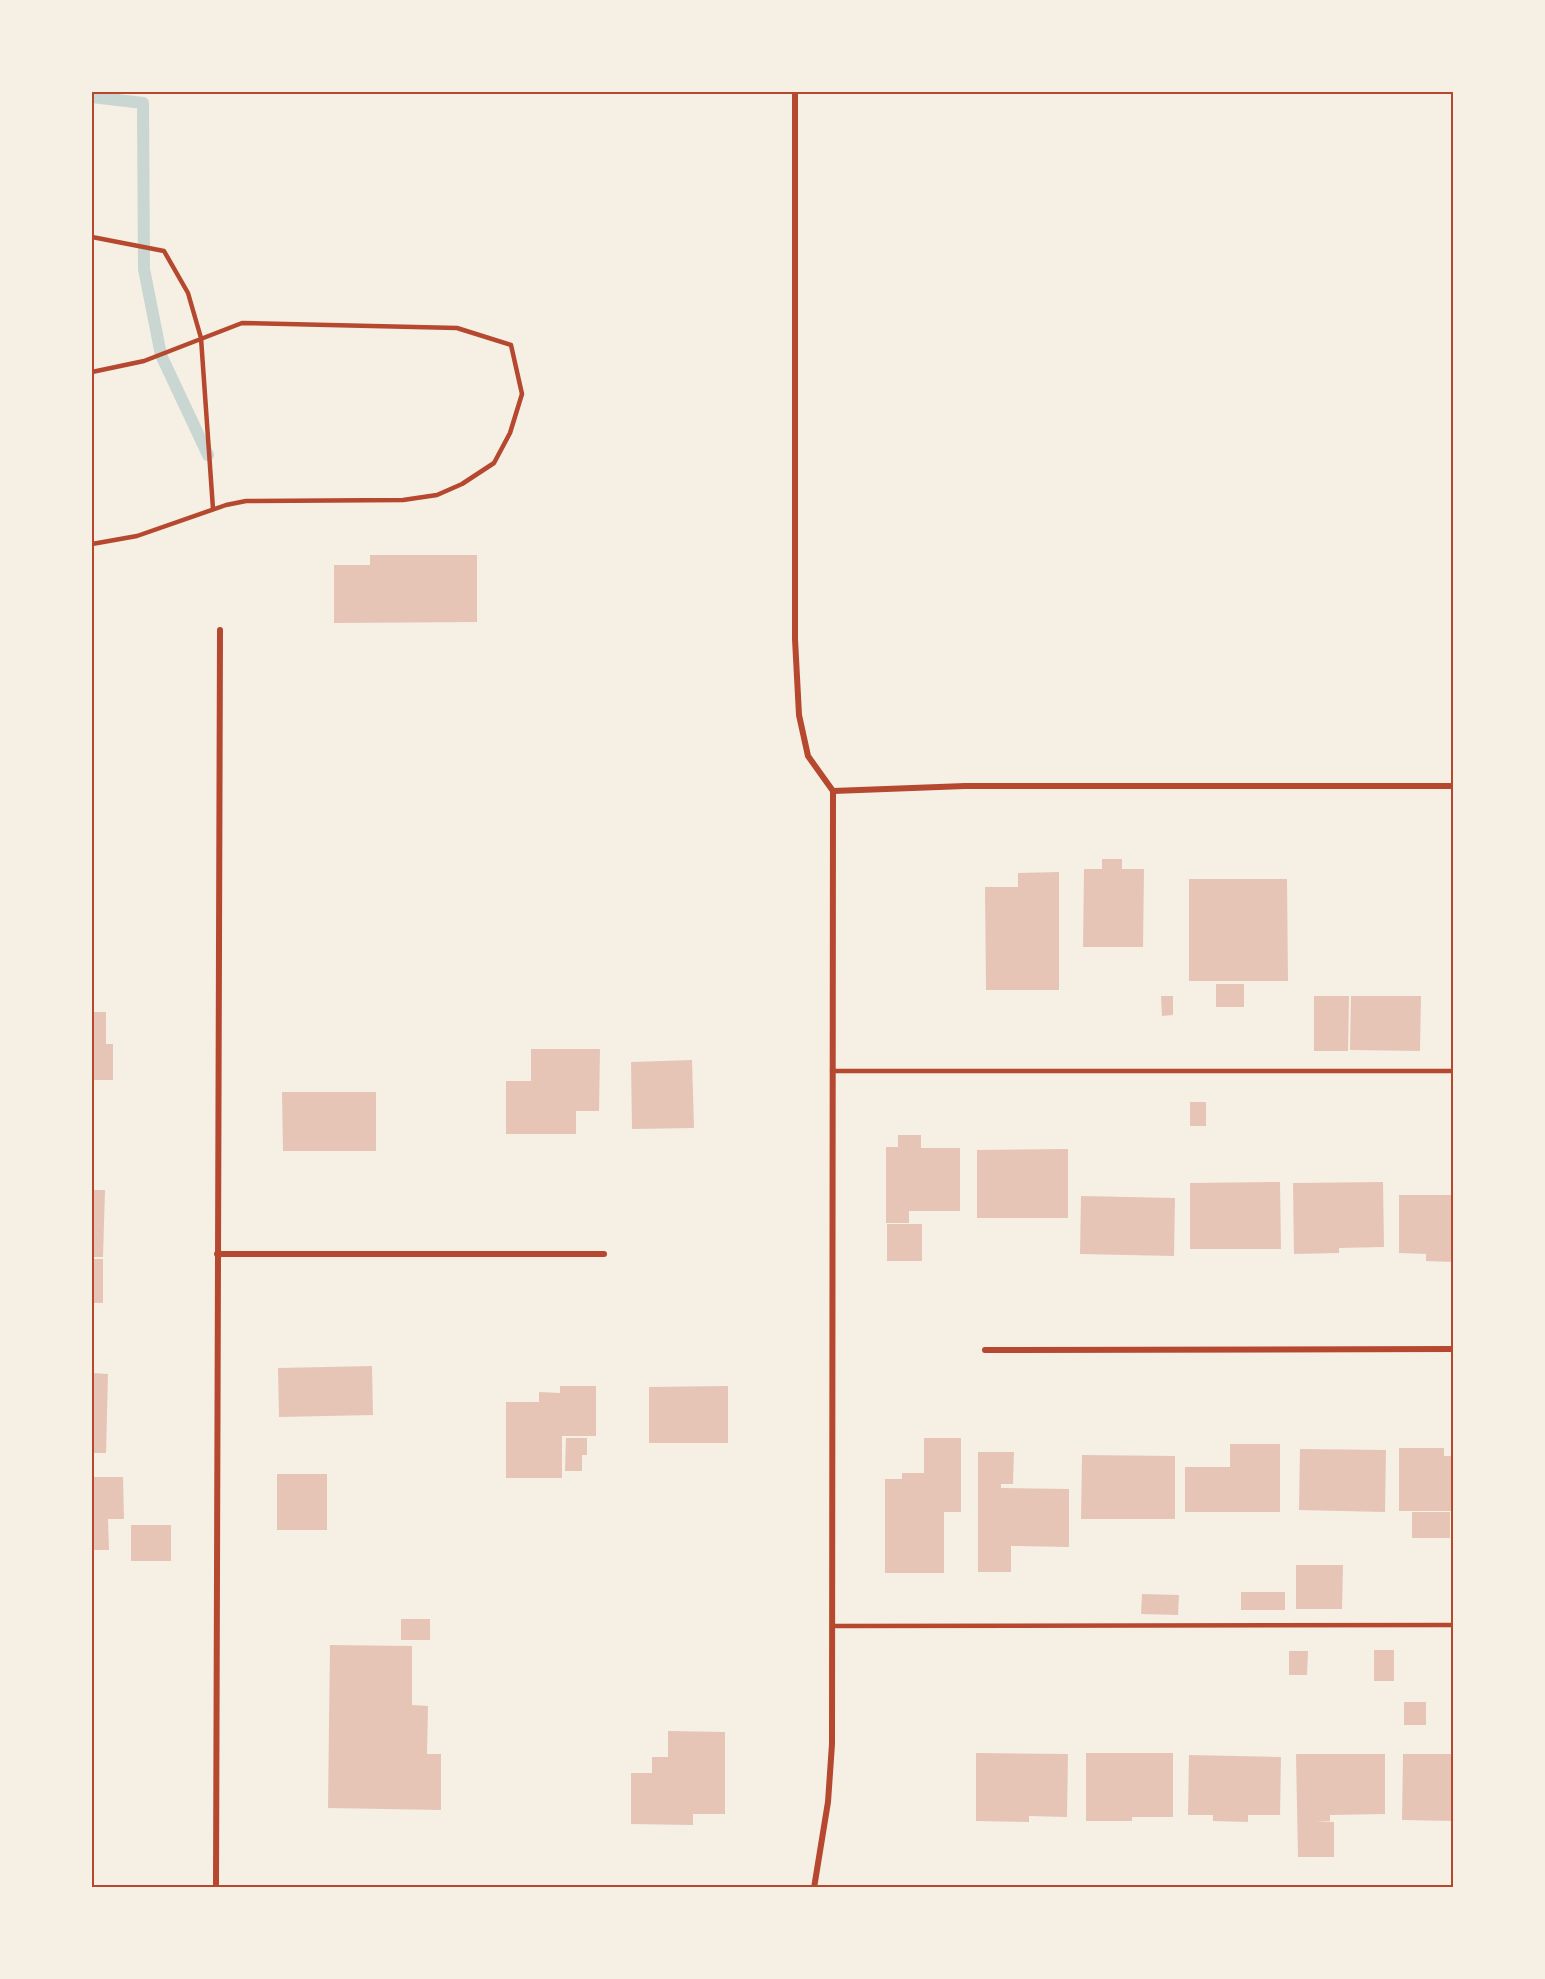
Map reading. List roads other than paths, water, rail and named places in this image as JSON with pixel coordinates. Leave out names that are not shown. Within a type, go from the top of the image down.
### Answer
[{"type":"street","points":[[795,92],[795,639],[799,715],[808,756],[833,791],[832,1744],[828,1802],[814,1887]]},
{"type":"street","points":[[216,1887],[220,630]]},
{"type":"street","points":[[833,791],[965,786],[1454,786]]},
{"type":"street","points":[[217,1254],[604,1254]]},
{"type":"street","points":[[985,1350],[1454,1349]]},
{"type":"lane","points":[[92,237],[164,251],[188,293],[201,338],[213,509]]},
{"type":"lane","points":[[92,372],[144,361],[242,323],[457,328],[511,345],[522,394],[510,433],[494,463],[462,484],[437,495],[403,500],[246,501],[213,509],[137,536],[92,544]]},
{"type":"lane","points":[[832,1071],[1454,1071]]},
{"type":"lane","points":[[832,1626],[1454,1624]]},
{"type":"waterway","points":[[92,97],[143,103],[144,269],[161,355],[208,455]]}]
